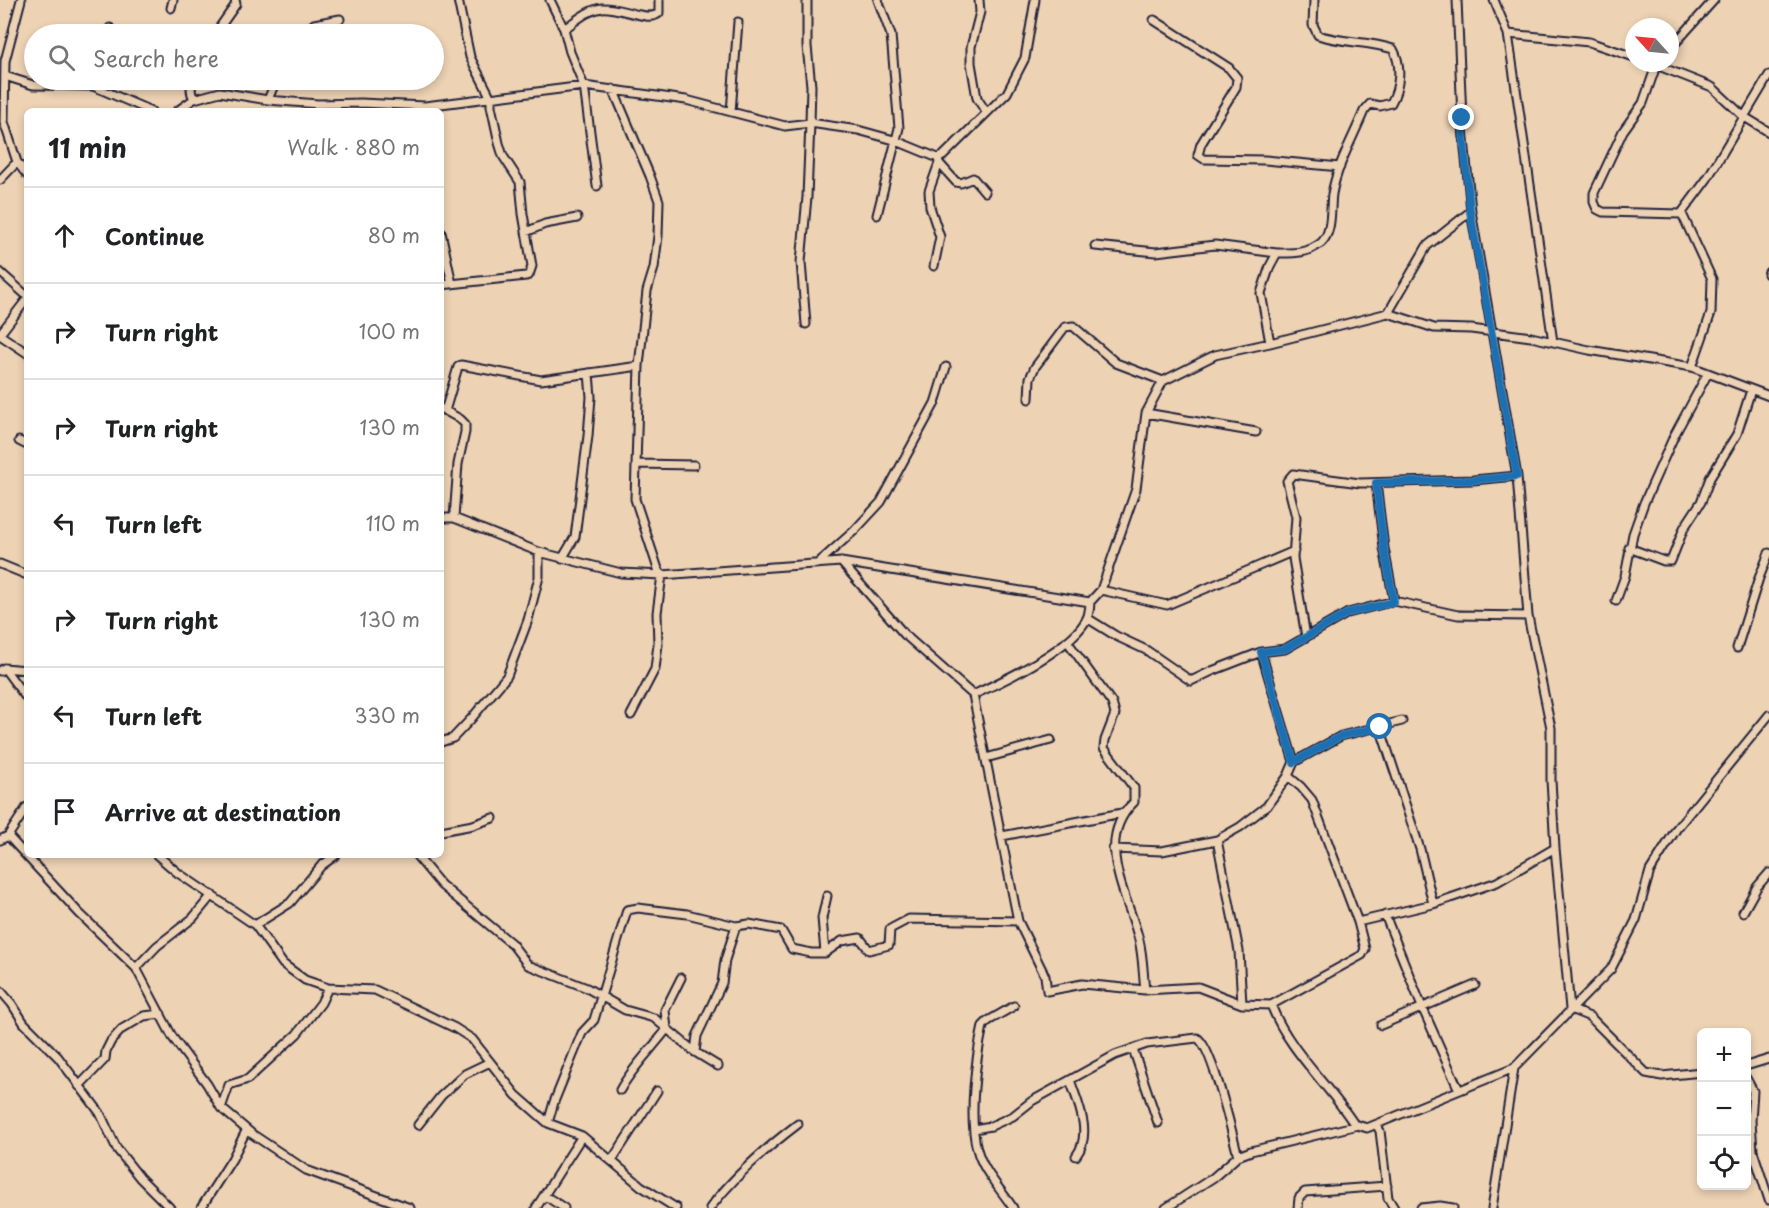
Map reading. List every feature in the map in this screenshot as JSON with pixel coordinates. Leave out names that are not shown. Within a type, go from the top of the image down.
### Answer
[{"type":"street","points":[[21,0],[5,61],[4,122],[17,162],[24,171]]},
{"type":"street","points":[[222,24],[236,4],[235,0]]},
{"type":"street","points":[[444,285],[529,275],[532,266],[520,182],[503,156],[491,98],[470,57],[458,0]]},
{"type":"street","points":[[550,0],[564,29],[570,52],[584,86],[597,186]]},
{"type":"street","points":[[564,29],[588,12],[603,8],[649,18],[655,17],[659,13],[659,0]]},
{"type":"street","points":[[806,324],[801,262],[807,197],[811,86],[807,46],[807,0]]},
{"type":"street","points":[[877,215],[894,140],[899,128],[891,35],[878,0]]},
{"type":"street","points":[[979,0],[980,12],[971,47],[971,63],[977,98],[986,112]]},
{"type":"street","points":[[934,266],[940,237],[930,207],[929,191],[938,161],[1007,93],[1025,58],[1035,0]]},
{"type":"street","points":[[1095,246],[1156,252],[1215,245],[1277,253],[1305,253],[1323,241],[1330,221],[1333,193],[1340,167],[1364,111],[1370,104],[1380,106],[1390,104],[1397,92],[1398,59],[1393,49],[1374,43],[1329,39],[1318,35],[1313,26],[1314,0]]},
{"type":"street","points":[[1457,0],[1462,118],[1470,211],[1517,476],[1528,616],[1551,728],[1555,848],[1570,1009]]},
{"type":"street","points":[[1494,0],[1508,34],[1553,342]]},
{"type":"street","points":[[1679,39],[1714,0]]},
{"type":"street","points":[[314,24],[340,19]]},
{"type":"street","points":[[1154,20],[1229,68],[1237,78],[1236,87],[1201,144],[1198,155],[1204,159],[1265,160],[1340,167]]},
{"type":"street","points":[[730,112],[738,22]]},
{"type":"street","points":[[1508,34],[1589,42],[1625,54]]},
{"type":"street","points":[[1653,72],[1643,103],[1623,131],[1594,193],[1594,202],[1597,209],[1603,212],[1681,213]]},
{"type":"street","points":[[1675,72],[1712,87],[1743,116],[1769,132]]},
{"type":"street","points":[[1681,213],[1707,179],[1769,75]]},
{"type":"street","points":[[5,76],[24,82]]},
{"type":"street","points":[[431,108],[584,86],[686,100],[785,126],[810,123],[858,130],[894,140],[938,161],[956,182],[961,183],[973,178],[985,192]]},
{"type":"street","points":[[613,89],[659,201],[658,236],[654,268],[647,291],[639,366],[635,499],[662,575],[657,613],[658,644],[655,669],[631,715]]},
{"type":"street","points":[[108,90],[145,108]]},
{"type":"street","points":[[191,90],[194,99]]},
{"type":"street","points":[[268,100],[272,90]]},
{"type":"street","points":[[181,108],[194,99],[220,92],[268,100],[318,104],[361,103],[414,108]]},
{"type":"street","points":[[0,180],[17,162]]},
{"type":"street","points":[[1388,313],[1427,246],[1470,211]]},
{"type":"street","points":[[1681,213],[1712,279],[1711,313],[1692,367]]},
{"type":"street","points":[[526,232],[545,224],[577,218]]},
{"type":"street","points":[[444,246],[452,284]]},
{"type":"street","points":[[1270,343],[1261,293],[1277,253]]},
{"type":"street","points":[[0,272],[24,294]]},
{"type":"street","points":[[24,301],[0,335],[24,351]]},
{"type":"street","points":[[973,695],[1022,671],[1067,641],[1087,618],[1090,602],[1101,590],[1136,489],[1146,413],[1163,381],[1215,355],[1388,313],[1434,328],[1471,329],[1692,367],[1769,396]]},
{"type":"street","points":[[1029,399],[1030,378],[1035,367],[1065,327],[1073,326],[1116,363],[1163,381]]},
{"type":"street","points":[[444,407],[458,368],[462,365],[541,380],[639,366]]},
{"type":"street","points":[[817,564],[855,530],[881,502],[935,403],[946,367]]},
{"type":"street","points":[[562,559],[575,537],[588,436],[591,397],[589,373]]},
{"type":"street","points":[[1616,601],[1625,576],[1629,548],[1644,503],[1674,435],[1708,373]]},
{"type":"street","points":[[1629,548],[1664,561],[1671,561],[1684,528],[1701,502],[1710,478],[1737,434],[1751,390]]},
{"type":"street","points":[[444,410],[460,418],[465,424],[458,464],[454,518]]},
{"type":"street","points":[[1146,413],[1256,432]]},
{"type":"street","points":[[19,441],[24,444]]},
{"type":"street","points":[[636,464],[693,465]]},
{"type":"street","points":[[1306,637],[1293,558],[1296,517],[1287,480],[1293,474],[1360,483],[1473,480],[1517,476]]},
{"type":"street","points":[[1376,483],[1384,548],[1394,602]]},
{"type":"street","points":[[444,518],[454,518],[539,552],[621,573],[662,575],[841,562],[1090,602]]},
{"type":"street","points":[[1101,590],[1167,605],[1294,551]]},
{"type":"street","points":[[444,741],[453,738],[507,676],[528,620],[539,577],[539,552]]},
{"type":"street","points":[[1737,648],[1769,553]]},
{"type":"street","points":[[841,562],[905,635],[973,695],[1018,921],[1046,976],[1047,991],[1082,984],[1145,990],[1198,987],[1242,1004],[1271,1005],[1362,954],[1365,949],[1358,922],[1312,800],[1288,776]]},
{"type":"street","points":[[0,564],[24,574]]},
{"type":"street","points":[[1087,618],[1116,636],[1146,650],[1191,681],[1261,652],[1285,649],[1348,613],[1394,602],[1458,615],[1528,616]]},
{"type":"street","points":[[1002,836],[1122,813],[1134,802],[1134,788],[1104,748],[1115,714],[1112,703],[1067,641]]},
{"type":"street","points":[[1261,652],[1294,762]]},
{"type":"street","points":[[2,669],[24,670]]},
{"type":"street","points":[[2,669],[24,695]]},
{"type":"street","points":[[1271,1005],[1301,1058],[1338,1099],[1354,1124],[1367,1128],[1377,1126],[1514,1068],[1611,969],[1636,920],[1650,871],[1677,828],[1769,715]]},
{"type":"street","points":[[1113,849],[1162,851],[1217,840],[1267,806],[1288,776],[1294,762],[1341,736],[1401,721]]},
{"type":"street","points":[[1380,727],[1420,849],[1433,904]]},
{"type":"street","points":[[986,758],[1051,740]]},
{"type":"street","points":[[0,840],[8,836],[24,812]]},
{"type":"street","points":[[1122,813],[1113,849],[1140,941],[1145,990]]},
{"type":"street","points":[[444,830],[473,825],[493,818]]},
{"type":"street","points":[[8,836],[24,853]]},
{"type":"street","points":[[1217,840],[1239,951],[1242,1004]]},
{"type":"street","points":[[1358,922],[1433,904],[1497,882],[1555,848]]},
{"type":"street","points":[[28,858],[79,913],[136,968],[173,1038],[207,1084],[221,1108],[252,1134],[306,1170],[410,1208]]},
{"type":"street","points":[[161,858],[178,873],[255,925],[283,964],[304,980],[328,988],[375,990],[455,1028],[472,1039],[516,1095],[548,1123],[582,1136],[612,1160],[621,1171],[676,1208]]},
{"type":"street","points":[[255,925],[291,903],[321,866],[332,858]]},
{"type":"street","points":[[422,858],[441,885],[512,944],[528,965],[587,988],[625,1010],[654,1018],[695,1052],[718,1066]]},
{"type":"street","points":[[1743,912],[1756,886],[1769,873]]},
{"type":"street","points":[[136,968],[157,946],[193,918],[213,895]]},
{"type":"street","points":[[825,953],[822,918],[827,896]]},
{"type":"street","points":[[548,1123],[554,1102],[582,1033],[594,1020],[627,910],[638,908],[687,914],[736,926],[749,924],[781,930],[792,949],[811,953],[825,953],[842,941],[860,938],[869,950],[889,945],[890,929],[909,919],[1018,921]]},
{"type":"street","points":[[1385,915],[1459,1090]]},
{"type":"street","points":[[695,1052],[697,1036],[722,983],[725,960],[736,926]]},
{"type":"street","points":[[620,1090],[630,1071],[645,1058],[667,1029],[665,1010],[681,978]]},
{"type":"street","points":[[1381,1025],[1475,985]]},
{"type":"street","points":[[221,1108],[229,1085],[248,1079],[283,1048],[308,1022],[328,988]]},
{"type":"street","points":[[0,990],[24,1023],[58,1057],[100,1113],[117,1149],[140,1178],[170,1208]]},
{"type":"street","points":[[1013,1208],[985,1168],[977,1149],[974,1129],[975,1075],[983,1026],[1014,1006]]},
{"type":"street","points":[[1570,1009],[1590,1017],[1646,1073],[1652,1076],[1697,1072]]},
{"type":"street","points":[[79,1086],[105,1059],[111,1041],[122,1029],[144,1017],[161,1014]]},
{"type":"street","points":[[974,1129],[991,1126],[1013,1116],[1032,1101],[1115,1055],[1147,1044],[1192,1038],[1201,1040],[1216,1075],[1238,1156]]},
{"type":"street","points":[[1133,1049],[1158,1123]]},
{"type":"street","points":[[1751,1064],[1769,1059]]},
{"type":"street","points":[[418,1125],[441,1096],[465,1074],[490,1062]]},
{"type":"street","points":[[1492,1208],[1514,1068]]},
{"type":"street","points":[[1070,1080],[1084,1124],[1081,1149],[1076,1156]]},
{"type":"street","points":[[1748,1082],[1753,1091],[1751,1121],[1754,1151],[1769,1200]]},
{"type":"street","points":[[612,1160],[657,1091]]},
{"type":"street","points":[[710,1208],[720,1194],[763,1150],[798,1124]]},
{"type":"street","points":[[1166,1208],[1214,1177],[1238,1156],[1358,1125]]},
{"type":"street","points":[[1377,1126],[1380,1131],[1388,1198],[1394,1208]]},
{"type":"street","points":[[201,1208],[232,1159],[246,1131],[252,1134]]},
{"type":"street","points":[[536,1208],[582,1136]]},
{"type":"street","points":[[1298,1208],[1299,1198],[1305,1192],[1387,1186]]},
{"type":"street","points":[[544,1195],[564,1208]]},
{"type":"street","points":[[1421,1208],[1440,1206],[1454,1208]]},
{"type":"route","points":[[1380,727],[1341,736],[1294,762],[1261,652],[1285,649],[1348,613],[1394,602],[1384,548],[1376,483],[1473,480],[1517,476],[1470,211],[1462,118]]}]
